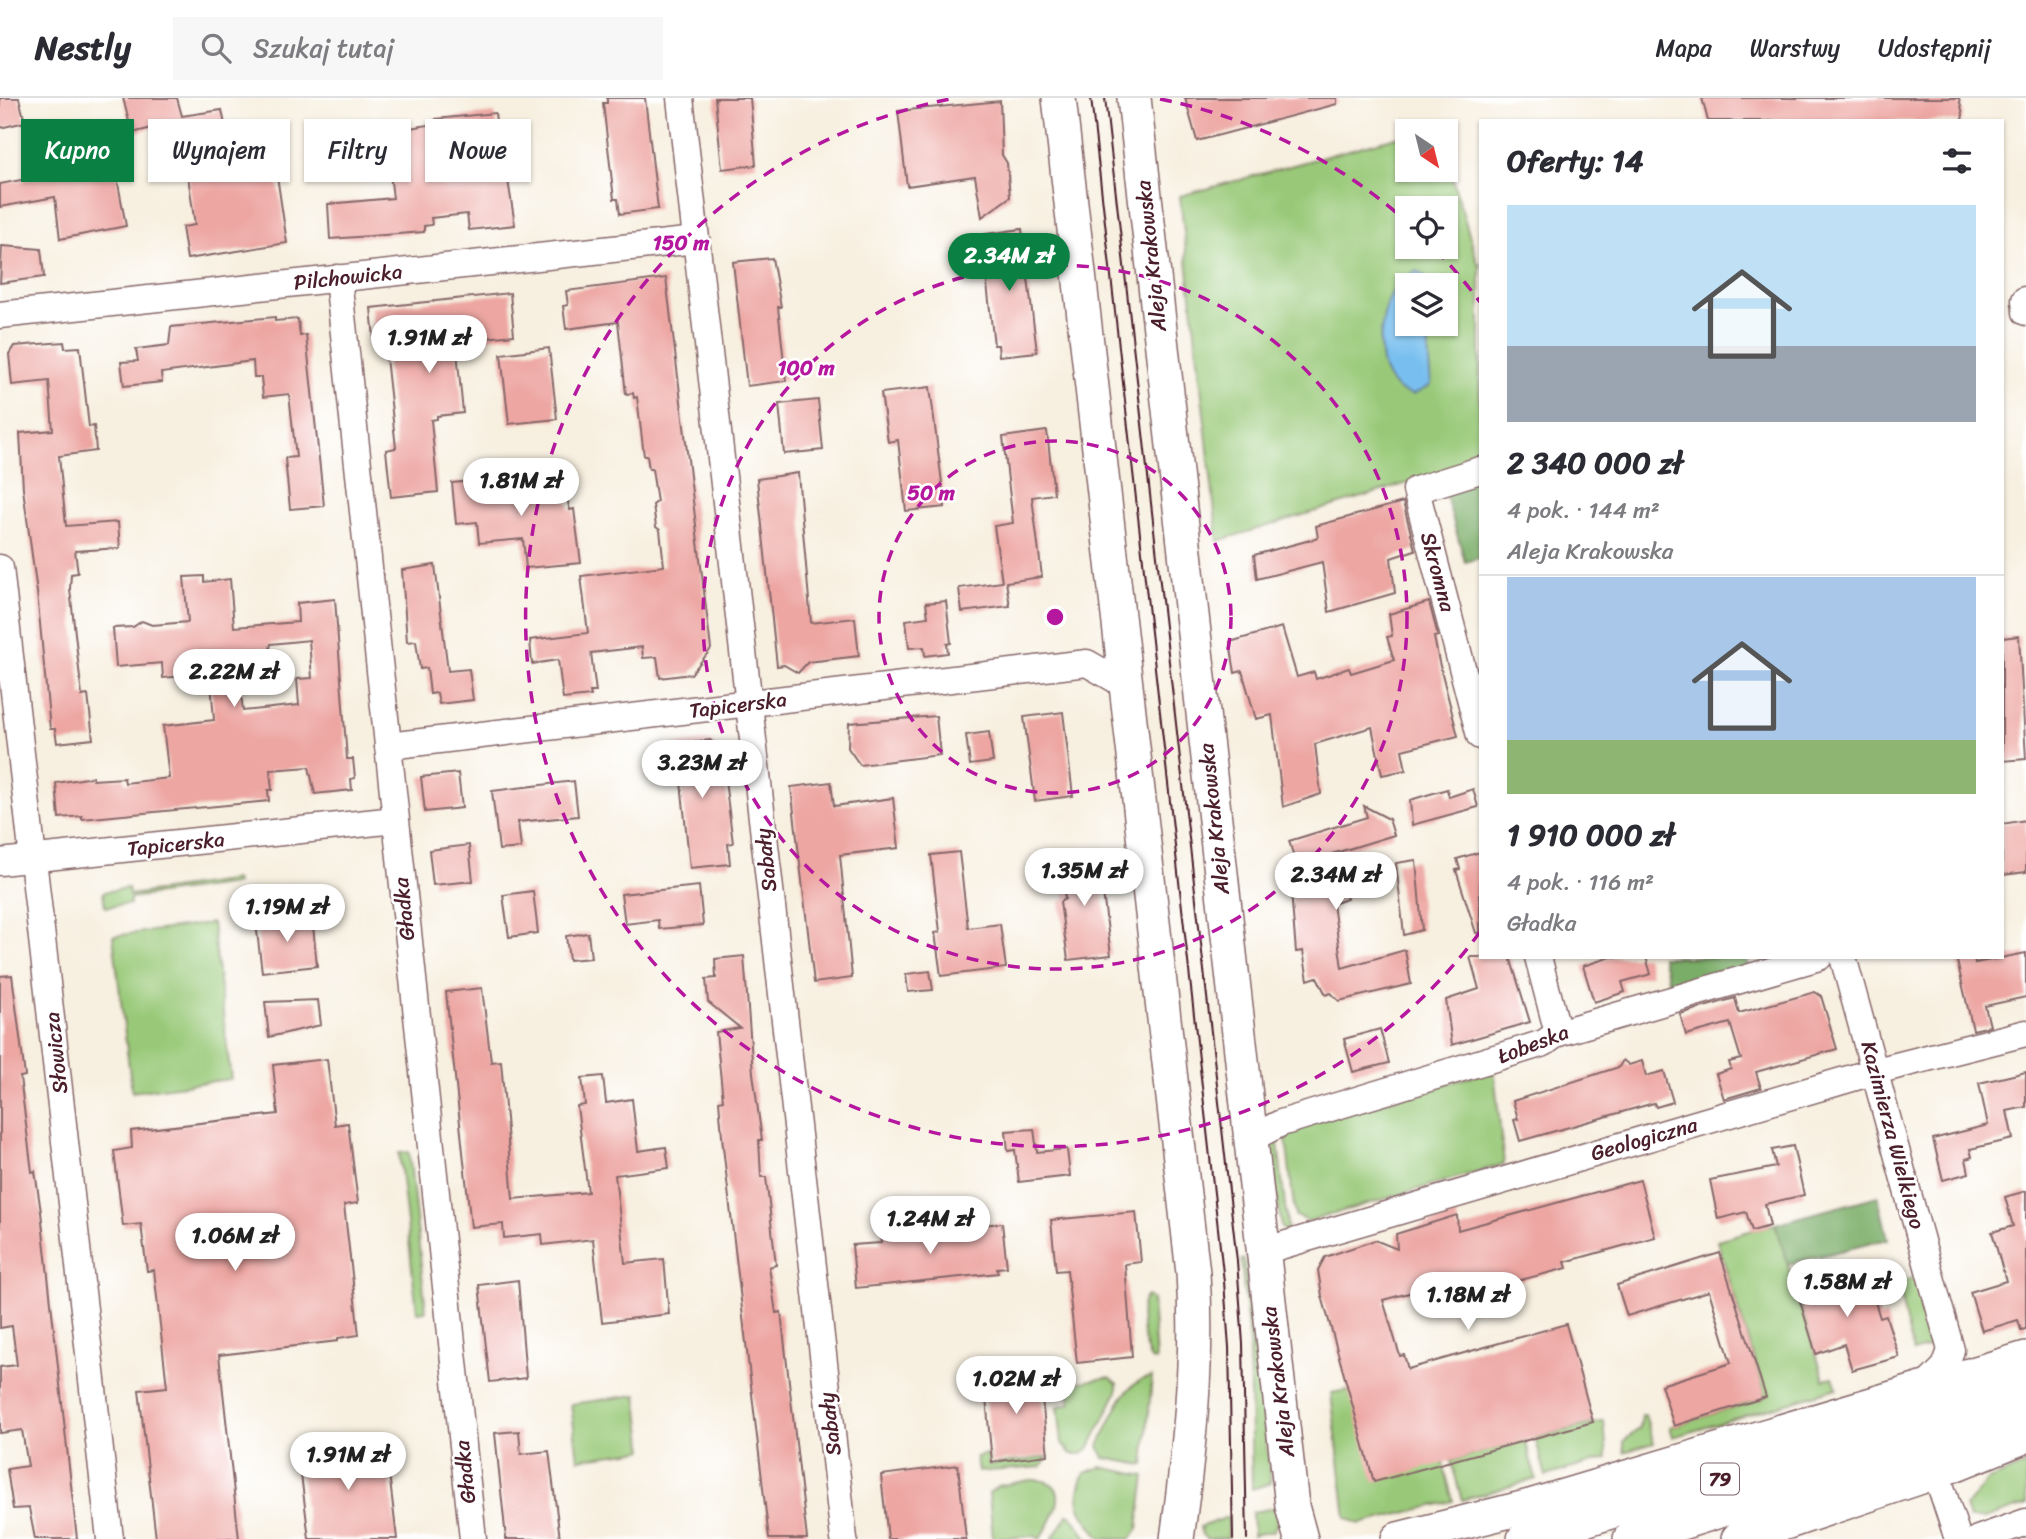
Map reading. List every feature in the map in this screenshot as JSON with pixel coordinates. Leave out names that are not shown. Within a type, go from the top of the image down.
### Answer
[{"type":"main road","points":[[1059,98],[1194,1293],[1193,1391],[1177,1539]]},
{"type":"main road","name":"Aleja Krakowska","points":[[1134,98],[1292,1506],[1301,1539]]},
{"type":"main road","points":[[1398,1539],[1530,1506],[2026,1358]]},
{"type":"main road","name":"79","points":[[1524,1539],[1926,1445],[2026,1382]]},
{"type":"main road","name":"79","points":[[1630,1539],[2026,1415]]},
{"type":"main road","points":[[1738,1539],[1926,1445],[2026,1436]]},
{"type":"street","name":"Sabały","points":[[680,98],[844,1539]]},
{"type":"street","name":"Pilchowicka","points":[[0,315],[696,240]]},
{"type":"street","name":"Gładka","points":[[338,278],[472,1539]]},
{"type":"street","name":"Skromna","points":[[1479,470],[1416,490],[1479,732]]},
{"type":"street","name":"Słowicza","points":[[0,568],[110,1539]]},
{"type":"street","points":[[1121,634],[1087,663],[1127,686]]},
{"type":"street","name":"Tapicerska","points":[[388,746],[1087,663]]},
{"type":"street","name":"Tapicerska","points":[[0,862],[394,820]]},
{"type":"street","points":[[1539,959],[1558,1033]]},
{"type":"street","name":"Łobeska","points":[[1250,1139],[1281,1123],[1544,1043],[1558,1033],[1812,959]]},
{"type":"street","name":"Kazimierza Wielkiego","points":[[1844,959],[1951,1350],[1945,1367],[1926,1386]]},
{"type":"street","name":"Geologiczna","points":[[1263,1251],[1876,1072],[2026,1033]]},
{"type":"street","points":[[1926,1445],[1958,1539]]},
{"type":"street","points":[[1978,1539],[2026,1522]]},
{"type":"green space","points":[[1395,137],[1395,182],[1453,182],[1458,196],[1395,196],[1395,259],[1458,259],[1458,197],[1479,264],[1479,461],[1218,541],[1180,196]]},
{"type":"green space","points":[[1479,478],[1479,558],[1465,562],[1444,489]]},
{"type":"green space","points":[[235,880],[236,884],[130,898],[130,904],[105,907],[103,892],[128,888],[129,895]]},
{"type":"green space","points":[[212,923],[231,1079],[132,1092],[113,936]]},
{"type":"green space","points":[[1663,959],[1746,959],[1748,967],[1671,990]]},
{"type":"green space","points":[[1494,1070],[1504,1164],[1309,1221],[1295,1216],[1285,1130]]},
{"type":"green space","points":[[1277,1134],[1288,1232],[1281,1228],[1271,1140]]},
{"type":"green space","points":[[409,1152],[426,1311],[417,1312],[399,1153]]},
{"type":"green space","points":[[1878,1196],[1888,1239],[1788,1264],[1775,1224]]},
{"type":"green space","points":[[1775,1224],[1824,1379],[1833,1377],[1837,1388],[1673,1437],[1670,1427],[1766,1397],[1717,1240]]},
{"type":"green space","points":[[1244,1259],[1271,1483],[1252,1489],[1249,1344],[1241,1260]]},
{"type":"green space","points":[[1923,1276],[1939,1344],[1913,1352],[1897,1282]]},
{"type":"green space","points":[[1147,1296],[1152,1299],[1156,1360],[1151,1359],[1143,1336],[1141,1317]]},
{"type":"green space","points":[[1110,1377],[1117,1383],[1117,1392],[1090,1447],[1082,1454],[1071,1454],[1062,1443],[1058,1406],[1070,1404],[1069,1384]]},
{"type":"green space","points":[[1152,1377],[1144,1465],[1104,1458],[1099,1446],[1118,1404],[1132,1386]]},
{"type":"green space","points":[[1348,1390],[1443,1463],[1453,1501],[1360,1524],[1346,1518],[1331,1393]]},
{"type":"green space","points":[[637,1395],[644,1450],[578,1459],[571,1404]]},
{"type":"green space","points":[[1642,1415],[1645,1415],[1654,1443],[1624,1452],[1624,1441],[1640,1428]]},
{"type":"green space","points":[[1604,1421],[1607,1458],[1546,1476],[1535,1438]]},
{"type":"green space","points":[[1525,1440],[1536,1479],[1462,1500],[1451,1461]]},
{"type":"green space","points":[[988,1454],[989,1465],[1048,1457],[1041,1467],[978,1472],[976,1457]]},
{"type":"green space","points":[[2026,1465],[2026,1505],[1984,1519],[1969,1519],[1965,1507],[1988,1480]]},
{"type":"green space","points":[[1101,1467],[1145,1476],[1138,1529],[1131,1539],[1101,1539],[1080,1508],[1078,1493],[1085,1473]]},
{"type":"green space","points":[[1030,1480],[1044,1481],[1053,1485],[1058,1492],[1055,1511],[1046,1530],[1040,1539],[1035,1536],[993,1539],[989,1493],[998,1486]]},
{"type":"green space","points":[[1275,1508],[1277,1524],[1273,1531],[1253,1535],[1252,1512]]},
{"type":"green space","points":[[1068,1514],[1071,1515],[1088,1539],[1052,1539]]},
{"type":"green space","points":[[1228,1517],[1228,1538],[1207,1539],[1202,1535],[1200,1527]]},
{"type":"water","points":[[1395,289],[1395,336],[1430,336],[1431,385],[1413,395],[1399,390],[1390,381],[1381,354],[1382,324]]},
{"type":"building","points":[[0,98],[19,98],[24,119],[21,119],[21,123],[0,128]]},
{"type":"building","points":[[123,98],[177,98],[182,116],[222,110],[224,119],[148,119],[148,129],[134,132],[134,119],[128,119]]},
{"type":"building","points":[[607,98],[645,98],[658,209],[620,214],[618,199],[614,199],[603,103],[607,103]]},
{"type":"building","points":[[715,98],[750,98],[756,165],[722,169]]},
{"type":"building","points":[[1185,98],[1337,98],[1337,104],[1197,141]]},
{"type":"building","points":[[1702,98],[1959,98],[1963,114],[1962,119],[1707,119]]},
{"type":"building","points":[[1000,101],[1002,155],[1007,163],[1010,197],[982,217],[975,176],[907,186],[898,111]]},
{"type":"building","points":[[495,113],[496,119],[436,119]]},
{"type":"building","points":[[425,125],[425,182],[508,182],[515,225],[469,230],[467,214],[431,218],[432,225],[424,226],[424,232],[330,239],[328,204],[393,198],[391,182],[411,182],[411,128]]},
{"type":"building","points":[[21,180],[118,182],[126,226],[60,239],[55,197],[0,207],[0,184]]},
{"type":"building","points":[[189,182],[278,182],[287,243],[187,259],[182,227],[195,225]]},
{"type":"building","points":[[1022,229],[1037,352],[999,356],[998,345],[994,345],[983,249],[987,248],[985,234]]},
{"type":"building","points":[[2,246],[41,249],[44,277],[0,283]]},
{"type":"building","points":[[772,258],[781,307],[778,307],[786,381],[747,386],[733,262]]},
{"type":"building","points":[[666,278],[711,649],[691,674],[660,678],[657,657],[643,658],[642,647],[591,653],[596,692],[590,692],[591,696],[563,699],[558,660],[532,664],[530,640],[588,633],[581,576],[664,566],[660,530],[656,527],[653,505],[657,502],[652,469],[649,469],[647,456],[644,456],[637,397],[634,398],[633,393],[626,394],[618,322],[566,329],[563,306],[568,305],[566,291]]},
{"type":"building","points":[[510,293],[514,335],[456,341],[463,413],[437,416],[437,419],[431,420],[438,492],[391,497],[386,450],[396,448],[385,348],[375,349],[371,308]]},
{"type":"building","points":[[275,317],[275,321],[298,319],[300,336],[306,335],[324,506],[290,509],[285,458],[296,457],[289,394],[263,397],[261,377],[254,377],[253,361],[161,373],[162,382],[124,386],[121,362],[138,361],[136,349],[169,345],[171,327]]},
{"type":"building","points":[[64,342],[65,348],[80,347],[89,427],[94,426],[96,451],[59,456],[66,526],[118,522],[120,548],[75,551],[78,573],[71,574],[70,589],[82,696],[88,695],[93,739],[57,743],[55,729],[50,729],[37,592],[23,489],[20,433],[53,430],[49,381],[12,385],[9,354],[14,346]]},
{"type":"building","points":[[549,348],[557,419],[509,424],[501,354]]},
{"type":"building","points":[[930,387],[945,507],[906,511],[898,440],[888,442],[881,393]]},
{"type":"building","points":[[818,400],[823,450],[784,454],[779,404]]},
{"type":"building","points":[[1047,431],[1054,494],[1032,497],[1042,577],[1006,582],[1010,606],[962,612],[959,588],[1002,582],[994,526],[1013,523],[1003,437]]},
{"type":"building","points":[[798,473],[811,623],[855,618],[859,656],[808,662],[798,673],[784,665],[777,666],[757,479]]},
{"type":"building","points":[[518,477],[519,481],[539,480],[541,493],[565,491],[570,510],[574,509],[581,563],[526,568],[523,539],[479,543],[477,522],[456,524],[452,483]]},
{"type":"building","points":[[1403,502],[1415,550],[1391,558],[1395,593],[1329,612],[1322,562],[1257,579],[1254,555],[1318,538],[1316,526]]},
{"type":"building","points":[[435,565],[448,671],[469,669],[473,700],[439,704],[437,693],[430,694],[427,668],[420,669],[416,641],[407,642],[402,570]]},
{"type":"building","points":[[204,576],[204,582],[230,579],[234,627],[298,622],[297,603],[335,599],[347,759],[353,759],[355,778],[351,779],[352,790],[315,794],[309,767],[270,770],[272,790],[268,790],[269,801],[82,819],[82,816],[59,818],[56,783],[93,777],[93,780],[124,778],[125,783],[169,778],[163,726],[214,720],[211,683],[195,685],[194,675],[163,678],[162,663],[116,667],[113,628],[133,627],[142,621],[152,625],[188,622],[184,577]],"holes":[[[309,640],[312,678],[297,679],[299,705],[243,711],[237,660],[268,657],[271,644]]]},
{"type":"building","points":[[946,601],[951,643],[947,644],[948,653],[925,656],[924,647],[909,648],[906,620],[928,617],[926,603]]},
{"type":"building","points":[[1429,602],[1438,636],[1434,637],[1439,662],[1458,736],[1402,750],[1406,770],[1382,775],[1372,727],[1315,744],[1321,794],[1283,807],[1272,715],[1256,719],[1242,671],[1235,673],[1230,642],[1282,627],[1297,677],[1314,672],[1316,679],[1349,668],[1351,673],[1394,660],[1387,637],[1392,636],[1389,614]]},
{"type":"building","points":[[2019,636],[2026,759],[2004,761],[2004,638]]},
{"type":"building","points":[[1063,712],[1073,796],[1035,801],[1024,717]]},
{"type":"building","points":[[936,716],[940,755],[860,765],[848,748],[849,723]]},
{"type":"building","points":[[989,732],[993,762],[970,765],[966,735]]},
{"type":"building","points":[[710,740],[721,749],[733,843],[728,844],[730,864],[690,868],[681,782],[665,784],[661,747]]},
{"type":"building","points":[[458,773],[462,808],[425,812],[421,777]]},
{"type":"building","points":[[574,781],[578,816],[518,822],[521,848],[499,850],[492,791]]},
{"type":"building","points":[[831,782],[834,806],[893,798],[899,848],[840,855],[852,978],[814,983],[791,787]]},
{"type":"building","points":[[1447,789],[1449,797],[1473,789],[1478,807],[1412,825],[1410,800]]},
{"type":"building","points":[[1364,806],[1389,819],[1394,835],[1332,854],[1347,899],[1333,904],[1342,968],[1405,950],[1411,984],[1339,1001],[1331,993],[1326,995],[1317,977],[1308,980],[1303,951],[1296,952],[1289,866],[1296,864],[1289,841],[1367,817]]},
{"type":"building","points":[[2026,820],[2026,872],[2004,875],[2004,824]]},
{"type":"building","points":[[469,845],[473,881],[433,885],[429,850]]},
{"type":"building","points":[[959,852],[968,928],[1000,924],[1006,968],[941,976],[935,933],[940,932],[931,855]]},
{"type":"building","points":[[1479,852],[1479,933],[1476,933],[1456,870],[1460,869],[1457,859]]},
{"type":"building","points":[[1098,854],[1111,955],[1068,960],[1060,902],[1065,899],[1060,858]]},
{"type":"building","points":[[1416,860],[1422,930],[1404,935],[1396,863]]},
{"type":"building","points":[[699,886],[703,925],[659,929],[658,920],[625,924],[621,894]]},
{"type":"building","points":[[533,891],[538,933],[509,937],[503,895]]},
{"type":"building","points":[[312,916],[317,966],[262,972],[256,923]]},
{"type":"building","points":[[588,933],[591,958],[569,960],[566,936]]},
{"type":"building","points":[[2026,953],[2026,997],[1985,1006],[1990,1026],[1973,1030],[1956,959],[1974,959],[1975,963]]},
{"type":"building","points":[[744,956],[753,1073],[762,1140],[759,1140],[761,1177],[766,1177],[776,1265],[769,1267],[776,1313],[781,1312],[807,1539],[769,1539],[723,1147],[719,1101],[723,1100],[716,1032],[740,1028],[708,1002],[706,979],[716,978],[715,959]]},
{"type":"building","points":[[1470,957],[1511,959],[1530,1022],[1452,1045],[1446,1000],[1479,989]]},
{"type":"building","points":[[1605,959],[1647,959],[1651,974],[1622,982],[1625,992],[1594,1002],[1583,966]]},
{"type":"building","points":[[930,971],[933,990],[908,992],[906,974]]},
{"type":"building","points":[[12,975],[25,1076],[20,1077],[32,1172],[35,1171],[41,1212],[77,1539],[35,1539],[29,1508],[13,1509],[7,1469],[28,1466],[22,1430],[0,1433],[0,1367],[17,1365],[12,1326],[0,1328],[0,976]]},
{"type":"building","points":[[482,988],[491,1062],[501,1061],[513,1199],[588,1192],[577,1106],[585,1105],[582,1078],[603,1076],[606,1103],[632,1099],[638,1151],[666,1147],[669,1168],[615,1175],[625,1263],[664,1259],[669,1314],[602,1322],[593,1239],[543,1245],[542,1234],[504,1238],[503,1224],[471,1227],[446,992]]},
{"type":"building","points":[[1815,992],[1821,996],[1837,1049],[1756,1072],[1761,1088],[1724,1099],[1716,1074],[1731,1069],[1729,1062],[1741,1059],[1730,1023],[1686,1035],[1680,1014],[1735,998],[1739,1013]]},
{"type":"building","points":[[318,1000],[321,1025],[269,1037],[265,1002]]},
{"type":"building","points":[[1380,1029],[1389,1063],[1353,1072],[1344,1039]]},
{"type":"building","points":[[327,1059],[335,1125],[348,1123],[358,1203],[344,1205],[359,1335],[338,1338],[338,1341],[219,1355],[239,1539],[156,1539],[139,1390],[167,1387],[154,1270],[147,1271],[141,1224],[123,1226],[114,1151],[132,1148],[131,1131],[278,1114],[273,1065]]},
{"type":"building","points":[[1623,1060],[1629,1065],[1642,1061],[1646,1076],[1664,1071],[1673,1102],[1656,1107],[1654,1103],[1520,1141],[1514,1120],[1518,1119],[1513,1101],[1619,1067]]},
{"type":"building","points":[[2026,1072],[2026,1107],[2007,1111],[2013,1139],[1970,1149],[1972,1157],[1966,1159],[1969,1173],[1943,1180],[1933,1139],[1988,1125],[1979,1083]]},
{"type":"building","points":[[1034,1129],[1037,1152],[1067,1149],[1070,1176],[1019,1182],[1015,1150],[1008,1151],[1006,1131]]},
{"type":"building","points":[[1793,1146],[1804,1195],[1765,1204],[1770,1226],[1752,1231],[1746,1212],[1718,1219],[1710,1180],[1776,1167],[1772,1150]]},
{"type":"building","points":[[1640,1180],[1655,1237],[1565,1262],[1567,1268],[1471,1293],[1468,1277],[1383,1300],[1400,1356],[1404,1355],[1408,1369],[1566,1324],[1593,1422],[1374,1482],[1322,1296],[1318,1270],[1325,1257],[1375,1240],[1397,1249],[1396,1234],[1457,1215],[1458,1230]]},
{"type":"building","points":[[2026,1191],[2026,1329],[2021,1330],[2018,1320],[1982,1331],[1970,1292],[2006,1281],[1992,1232],[2013,1226],[2005,1197]]},
{"type":"building","points":[[1136,1212],[1141,1262],[1125,1264],[1132,1357],[1077,1363],[1067,1270],[1056,1271],[1051,1220]]},
{"type":"building","points":[[1002,1223],[1007,1267],[997,1268],[998,1273],[856,1288],[852,1245],[881,1243],[880,1235]]},
{"type":"building","points":[[1720,1253],[1766,1397],[1674,1426],[1661,1385],[1731,1363],[1709,1291],[1627,1316],[1617,1285]]},
{"type":"building","points":[[1864,1266],[1880,1318],[1886,1316],[1899,1357],[1852,1370],[1844,1344],[1816,1354],[1796,1288]]},
{"type":"building","points":[[518,1280],[526,1378],[490,1382],[479,1285]]},
{"type":"building","points":[[1039,1371],[1048,1455],[992,1462],[984,1377]]},
{"type":"building","points":[[519,1431],[521,1454],[549,1451],[560,1539],[506,1539],[495,1433]]},
{"type":"building","points":[[385,1440],[397,1539],[309,1539],[298,1450]]},
{"type":"building","points":[[958,1465],[966,1539],[888,1539],[881,1475]]},
{"type":"tram line","points":[[1091,98],[1224,1282],[1229,1347],[1233,1539]]},
{"type":"tram line","points":[[1105,98],[1237,1261],[1243,1344],[1247,1539]]}]
